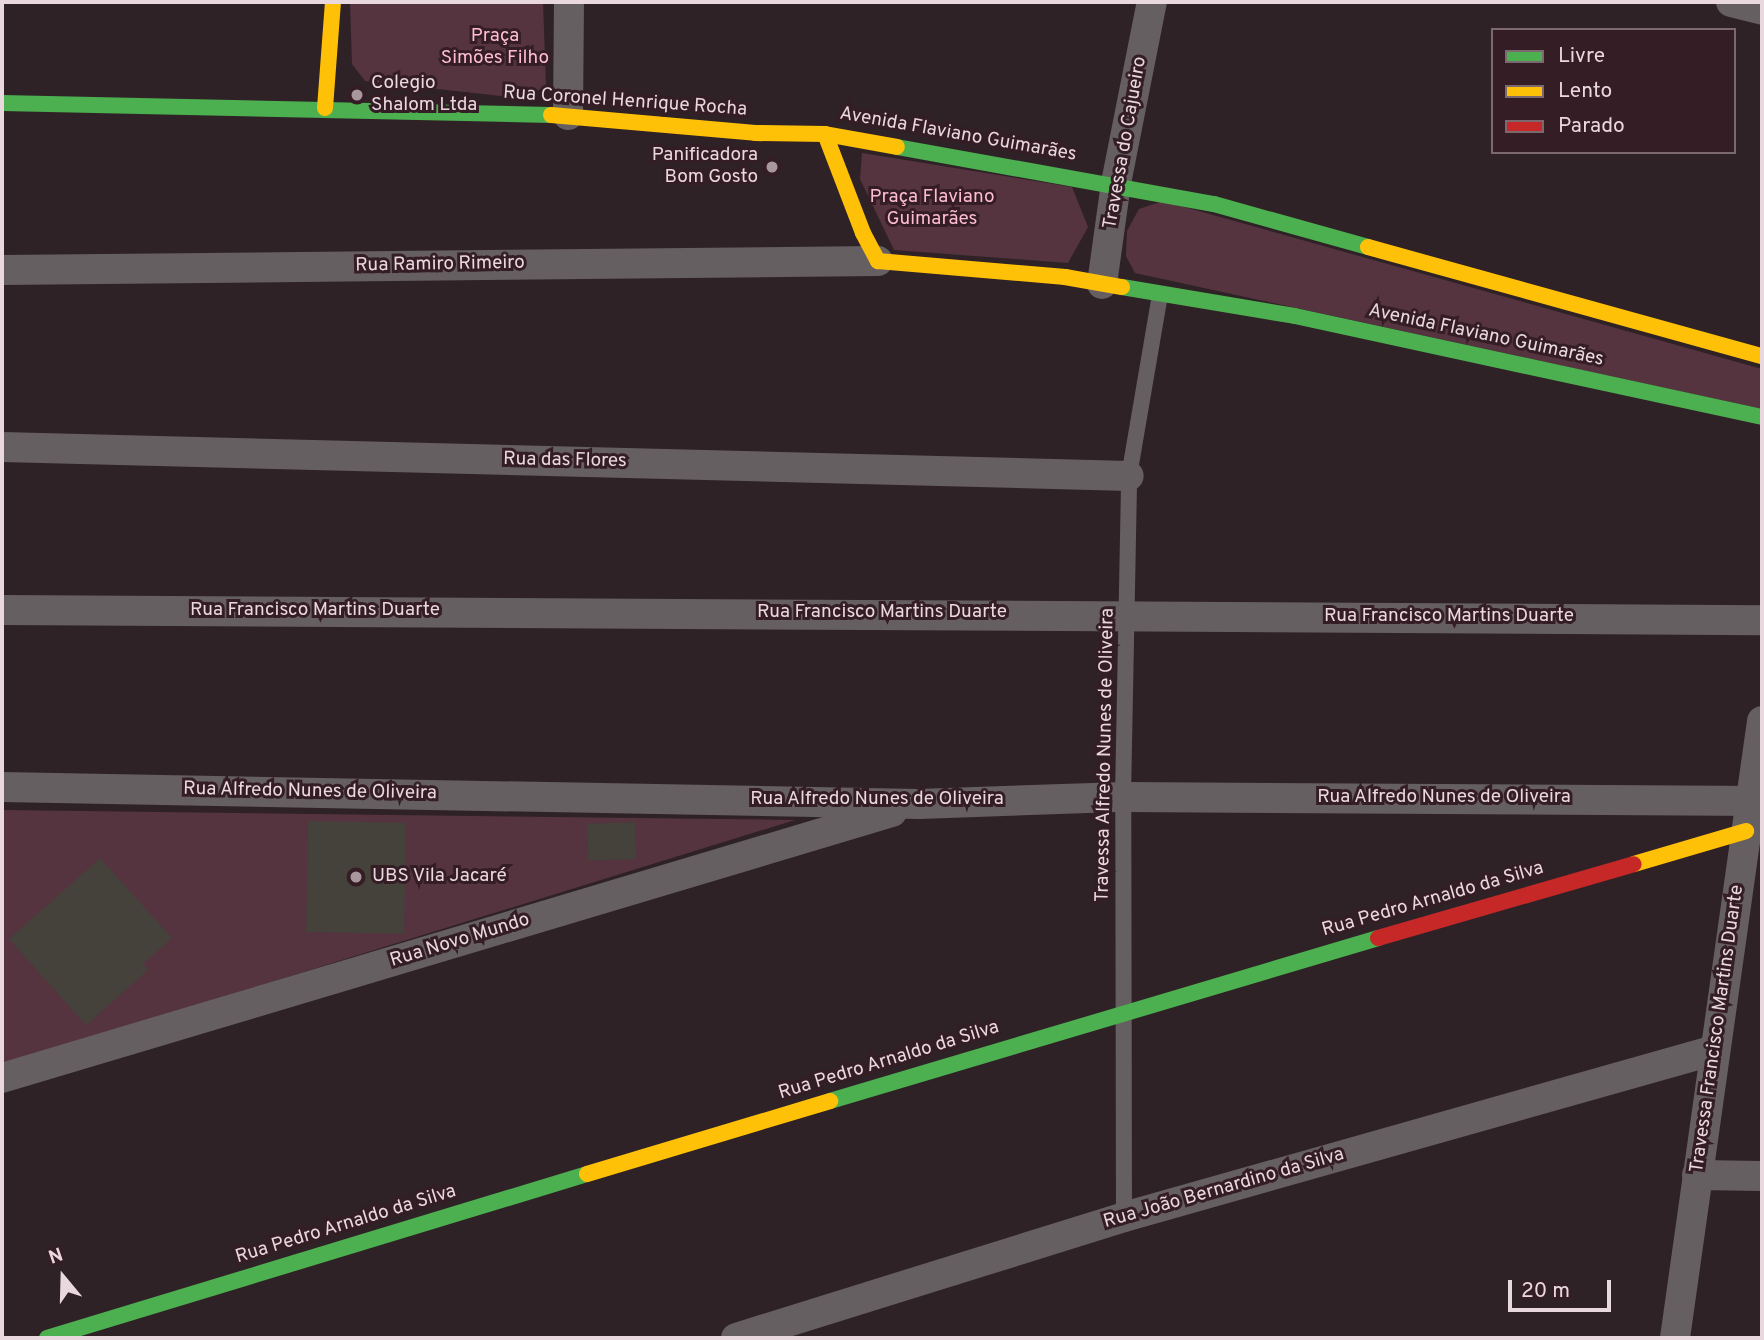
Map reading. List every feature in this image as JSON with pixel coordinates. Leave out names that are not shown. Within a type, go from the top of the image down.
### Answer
[{"type":"main road","points":[[326,108],[333,2]]},
{"type":"main road","name":"Rua Coronel Henrique Rocha","points":[[2,103],[568,115],[755,132],[824,134]]},
{"type":"main road","name":"Avenida Flaviano Guimarães","points":[[824,134],[1116,183],[1214,204],[1762,356]]},
{"type":"main road","name":"Avenida Flaviano Guimarães","points":[[824,134],[863,233],[878,261],[1065,277],[1295,316],[1762,417]]},
{"type":"main road","name":"Rua Pedro Arnaldo da Silva","points":[[47,1338],[1126,1011],[1746,831]]},
{"type":"street","points":[[568,115],[569,2]]},
{"type":"street","name":"Travessa do Cajueiro","points":[[1102,284],[1116,183],[1152,2]]},
{"type":"street","points":[[1731,2],[1762,10]]},
{"type":"street","name":"Rua Ramiro Rimeiro","points":[[2,270],[878,261]]},
{"type":"street","name":"Rua das Flores","points":[[2,447],[1129,476]]},
{"type":"street","name":"Rua Francisco Martins Duarte","points":[[2,610],[1128,614],[1762,620]]},
{"type":"street","name":"Travessa Francisco Martins Duarte","points":[[1675,1338],[1746,831],[1757,800],[1762,721]]},
{"type":"street","name":"Rua Alfredo Nunes de Oliveira","points":[[2,787],[919,804],[1124,797],[1757,800]]},
{"type":"street","name":"Rua Novo Mundo","points":[[2,1078],[919,804]]},
{"type":"street","name":"Rua João Bernardino da Silva","points":[[736,1338],[1124,1217],[1715,1050]]},
{"type":"street","points":[[1698,1175],[1762,1176]]},
{"type":"lane","name":"Travessa Alfredo Nunes de Oliveira","points":[[1124,1217],[1124,797],[1129,476],[1160,295]]},
{"type":"green space","name":"Praça Simões Filho","points":[[350,2],[543,2],[546,87],[519,98],[365,81],[352,64]]},
{"type":"green space","name":"Praça Flaviano Guimarães","points":[[862,153],[1072,187],[1088,227],[1068,263],[894,250],[860,179]]},
{"type":"green space","points":[[1163,201],[1762,369],[1762,409],[1135,273],[1126,256],[1127,231],[1139,209]]},
{"type":"green space","points":[[2,810],[795,820],[2,1065]]},
{"type":"building","name":"UBS Vila Jacaré","points":[[308,821],[406,823],[404,934],[306,932]]},
{"type":"building","points":[[635,822],[636,859],[588,861],[587,824]]},
{"type":"building","points":[[100,858],[172,938],[143,964],[148,970],[86,1025],[9,939]]},
{"type":"traffic: fast","points":[[2,103],[551,115]]},
{"type":"traffic: fast","points":[[897,147],[1214,204],[1368,247]]},
{"type":"traffic: fast","points":[[1122,287],[1295,316],[1762,417]]},
{"type":"traffic: fast","points":[[830,1101],[1378,938]]},
{"type":"traffic: fast","points":[[47,1338],[587,1174]]},
{"type":"traffic: slow","points":[[325,108],[333,2]]},
{"type":"traffic: slow","points":[[551,115],[755,133],[825,134],[897,147]]},
{"type":"traffic: slow","points":[[825,134],[863,233],[878,261],[1065,277],[1122,287]]},
{"type":"traffic: slow","points":[[1368,247],[1762,356]]},
{"type":"traffic: slow","points":[[1634,864],[1746,831]]},
{"type":"traffic: slow","points":[[587,1174],[830,1101]]},
{"type":"traffic: jam","points":[[1378,938],[1634,864]]},
{"type":"place","name":"Colegio Shalom Ltda","points":[[357,95]]},
{"type":"place","name":"Panificadora Bom Gosto","points":[[772,167]]},
{"type":"place","name":"UBS Vila Jacaré","points":[[356,877]]}]
